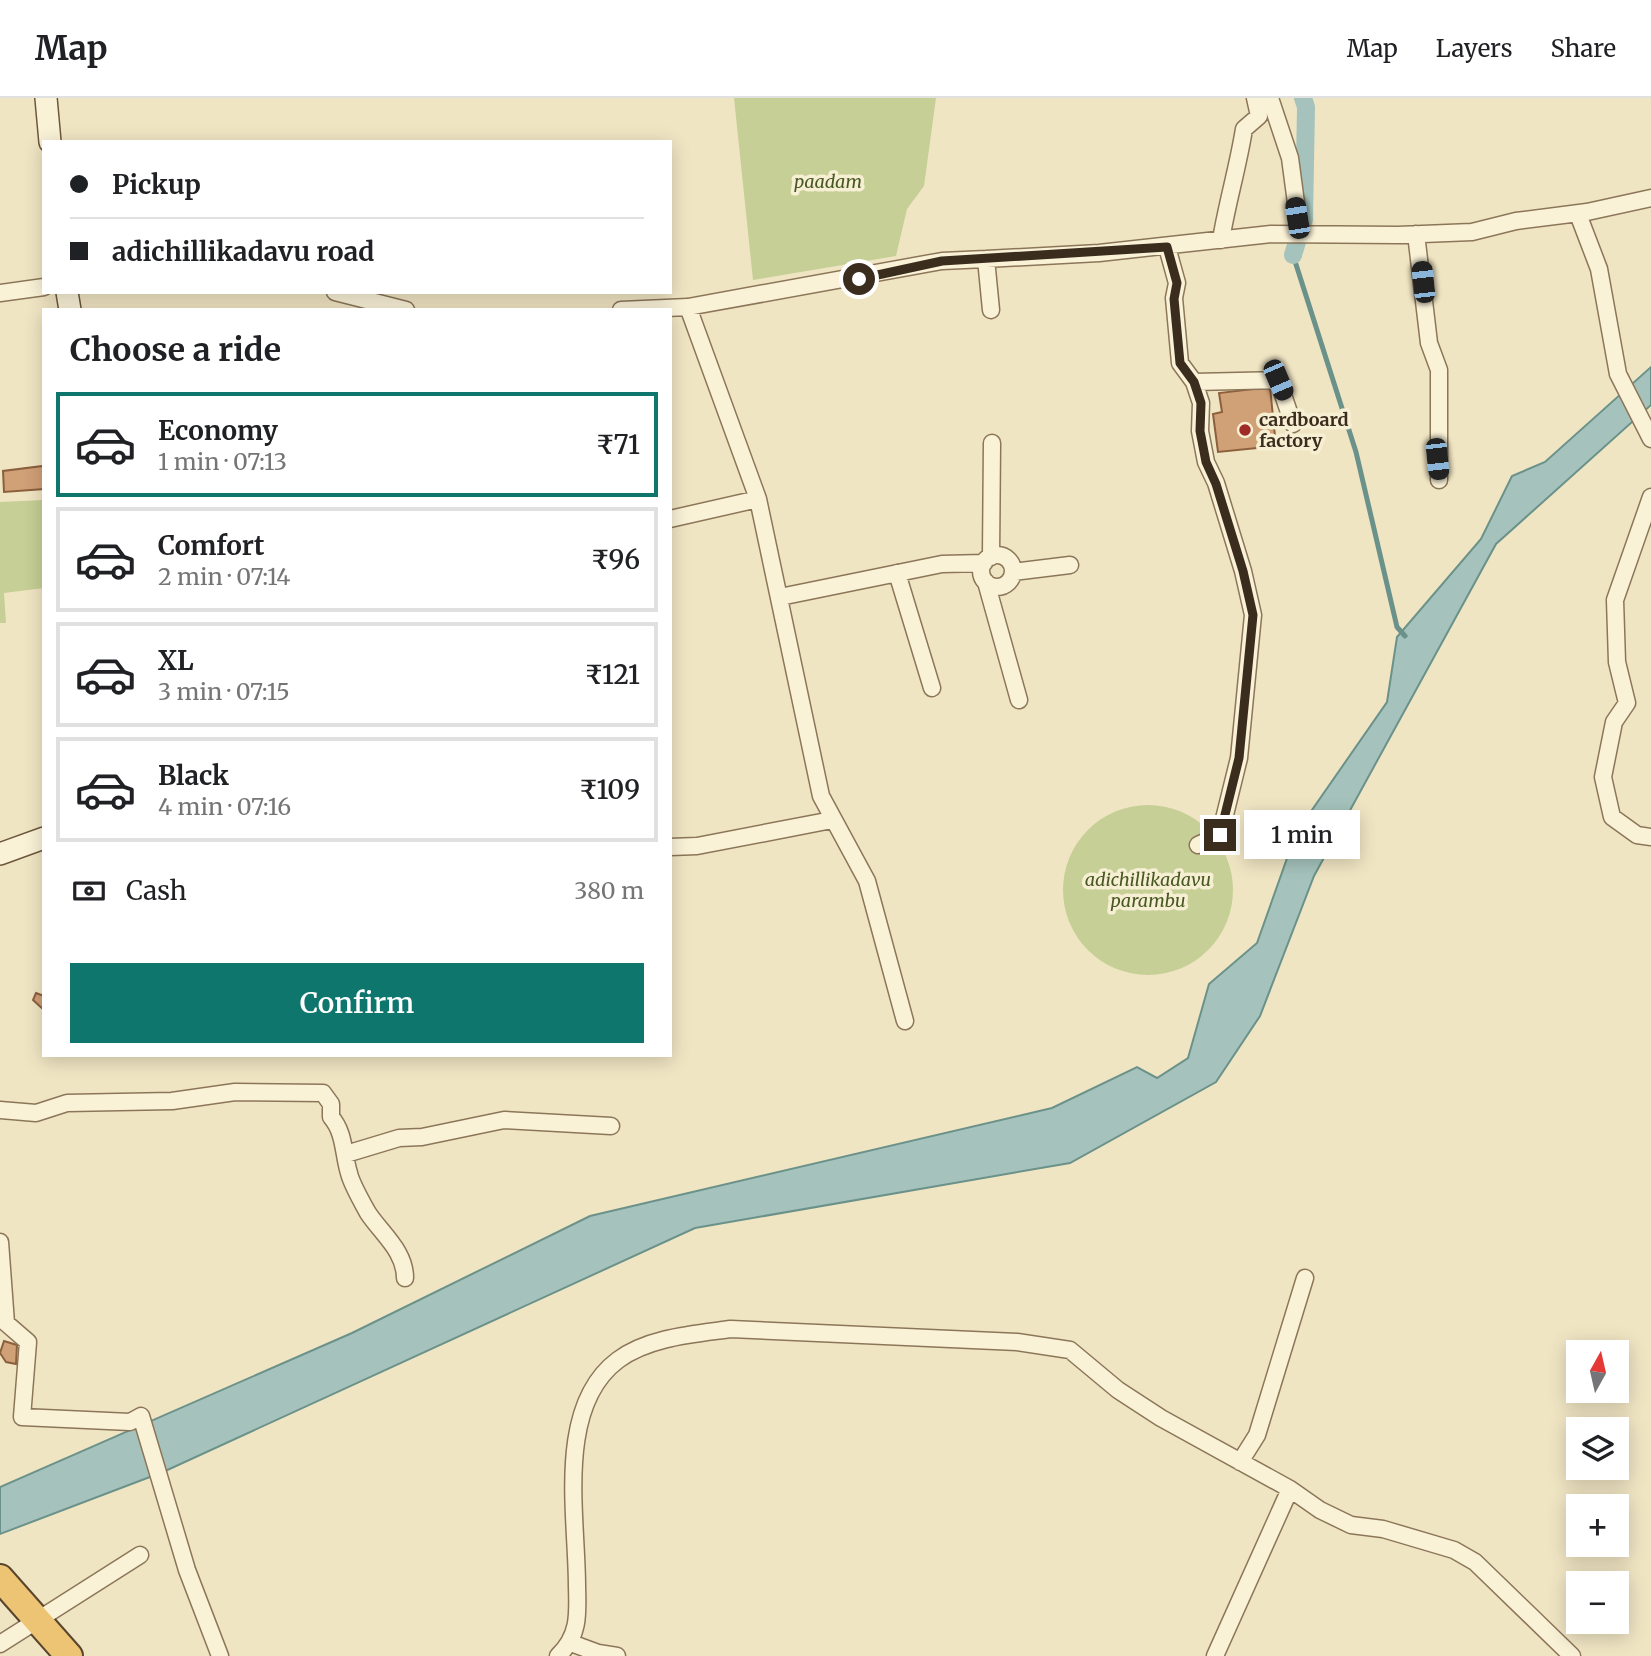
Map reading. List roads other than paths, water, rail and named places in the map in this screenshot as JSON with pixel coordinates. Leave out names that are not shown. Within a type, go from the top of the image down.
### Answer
[{"type":"highway","points":[[0,1578],[69,1656]]},
{"type":"main road","points":[[46,98],[50,140]]},
{"type":"main road","points":[[0,854],[42,839]]},
{"type":"street","points":[[1221,240],[1232,183],[1239,166],[1244,129],[1259,116],[1255,98]]},
{"type":"street","points":[[1270,98],[1290,158],[1300,233]]},
{"type":"street","points":[[666,308],[688,307],[942,261],[1167,247],[1300,233],[1472,232],[1516,221],[1578,214],[1651,198]]},
{"type":"street","points":[[1578,214],[1599,269],[1618,374],[1647,433]]},
{"type":"street","points":[[1416,234],[1429,343],[1439,370],[1439,480]]},
{"type":"street","points":[[1167,247],[1177,283],[1174,299],[1180,363],[1194,382],[1201,403],[1200,431],[1206,462],[1216,484],[1243,571],[1253,615],[1239,758],[1220,835],[1198,845]]},
{"type":"street","points":[[986,259],[991,310]]},
{"type":"street","points":[[0,293],[42,287]]},
{"type":"street","points":[[343,294],[398,308]]},
{"type":"street","points":[[688,307],[758,499],[821,796],[867,881],[905,1021]]},
{"type":"street","points":[[1194,382],[1278,380],[1293,424]]},
{"type":"street","points":[[992,443],[988,560],[982,573],[1019,700]]},
{"type":"street","points":[[1651,497],[1615,600],[1617,662],[1627,703],[1614,722],[1603,777],[1612,817],[1637,835],[1651,837]]},
{"type":"street","points":[[672,519],[758,499]]},
{"type":"street","points":[[780,597],[942,564],[1006,558],[1013,572]]},
{"type":"street","points":[[1013,572],[1070,565]]},
{"type":"street","points":[[986,582],[1000,587],[1009,581],[1013,572]]},
{"type":"street","points":[[897,573],[932,688]]},
{"type":"street","points":[[672,847],[697,846],[832,820]]},
{"type":"street","points":[[0,1111],[36,1113],[67,1103],[94,1105],[172,1101],[235,1092],[323,1093],[331,1104],[331,1117],[337,1124],[349,1174],[368,1212],[405,1262],[405,1278]]},
{"type":"street","points":[[346,1154],[399,1138],[422,1137],[504,1120],[611,1126]]},
{"type":"street","points":[[0,1242],[6,1323],[28,1342],[22,1417],[130,1422],[141,1416],[187,1570],[220,1656]]},
{"type":"street","points":[[1240,1461],[1257,1435],[1305,1278]]},
{"type":"street","points":[[558,1656],[571,1643],[578,1612],[574,1456],[577,1425],[584,1401],[599,1377],[619,1359],[639,1349],[684,1335],[731,1329],[800,1330],[1017,1342],[1070,1350],[1118,1390],[1290,1489],[1320,1510],[1351,1525],[1383,1529],[1433,1544],[1475,1562],[1572,1656]]},
{"type":"street","points":[[1215,1656],[1290,1489]]},
{"type":"street","points":[[0,1644],[140,1555]]},
{"type":"street","points":[[571,1643],[598,1653],[617,1656]]},
{"type":"water","points":[[1651,367],[1651,405],[1496,544],[1314,876],[1260,1016],[1216,1082],[1070,1163],[695,1228],[163,1472],[0,1534],[0,1487],[352,1333],[590,1216],[1052,1108],[1137,1067],[1157,1078],[1188,1058],[1209,984],[1257,943],[1296,833],[1387,702],[1397,637],[1481,539],[1512,476],[1545,462]]},
{"type":"waterway","points":[[1293,255],[1304,219],[1306,107],[1303,98]]},
{"type":"waterway","points":[[1293,255],[1356,452],[1397,627],[1405,636]]},
{"type":"place","name":"cardboard factory","points":[[1245,430]]},
{"type":"park label","name":"paadam","points":[[828,182]]},
{"type":"park label","name":"adichillikadavu parambu","points":[[1148,890]]}]
